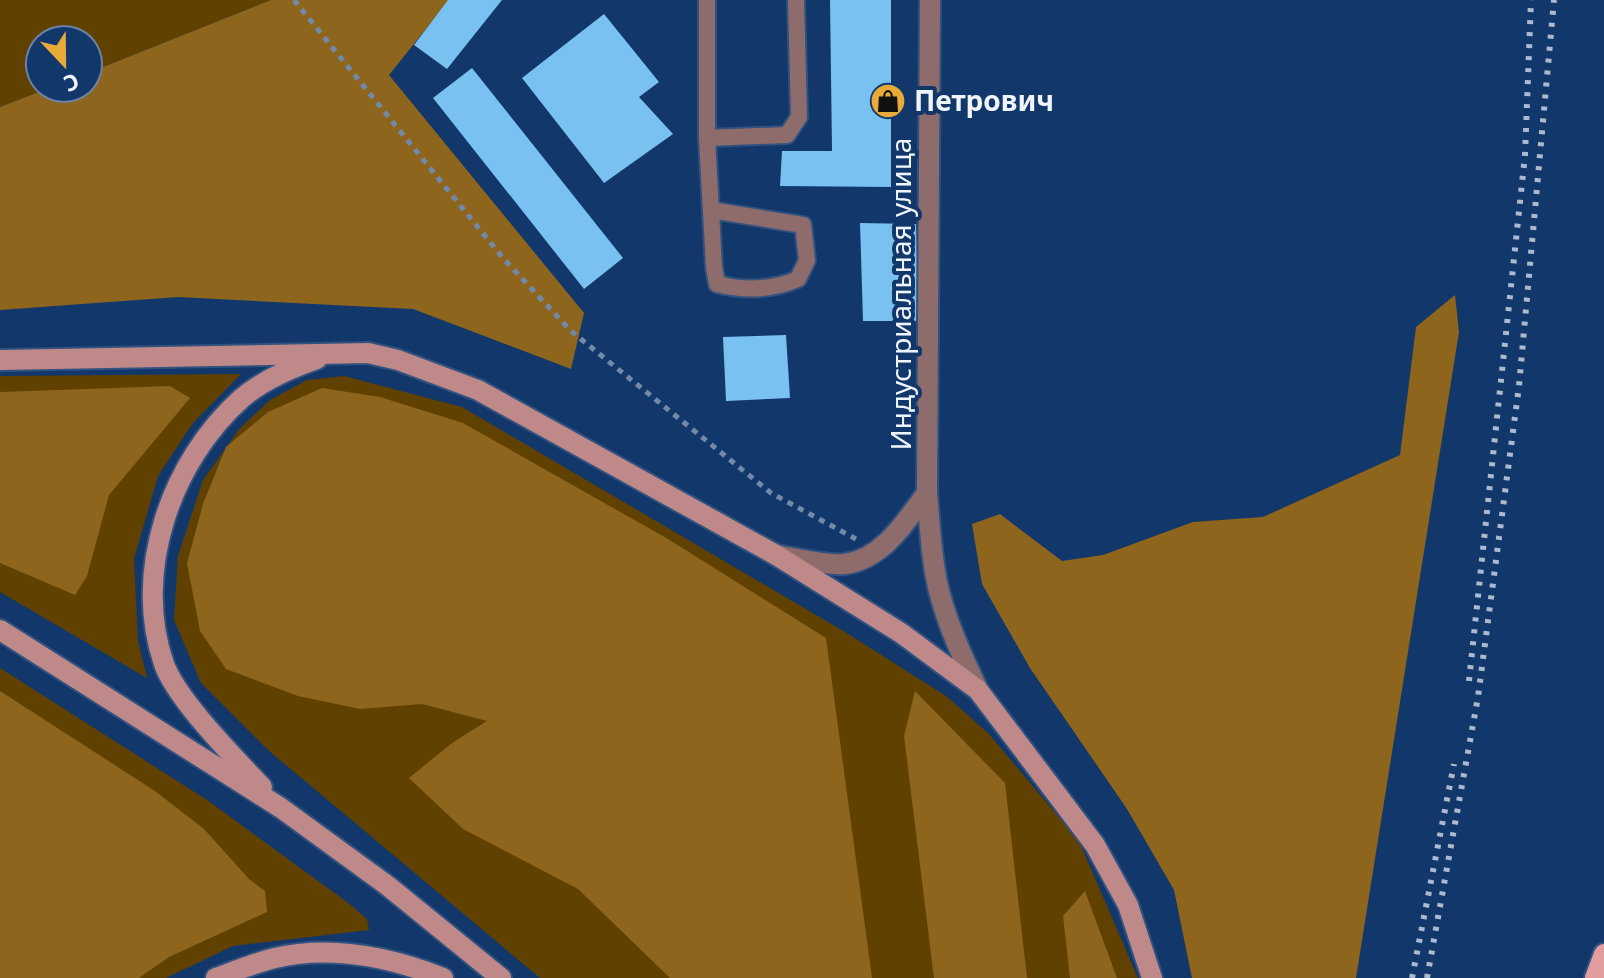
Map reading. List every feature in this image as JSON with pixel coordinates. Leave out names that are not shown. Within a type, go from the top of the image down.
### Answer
[{"type":"main road","points":[[1595,978],[1604,954]]},
{"type":"street","name":"Индустриальная улица","points":[[930,0],[927,493],[939,590],[957,645],[978,690]]},
{"type":"street","points":[[281,808],[176,689],[164,665],[154,626],[155,562],[171,499],[199,448],[219,423],[242,398],[269,380],[296,366],[336,352]]},
{"type":"street","points":[[0,360],[368,353],[398,360],[478,390],[776,555],[901,633],[978,690],[1095,845],[1128,905],[1152,978]]},
{"type":"street","points":[[776,555],[844,564],[877,551],[901,528],[927,493]]},
{"type":"street","points":[[0,630],[281,808],[388,886],[501,978]]},
{"type":"street","points":[[216,978],[276,958],[345,952],[413,966],[443,978]]},
{"type":"lane","points":[[707,0],[707,138],[714,267],[717,284],[739,289],[783,285],[798,279],[807,260],[803,225],[711,210]]},
{"type":"lane","points":[[707,138],[787,135],[799,117],[796,0]]},
{"type":"path","points":[[294,0],[502,257],[571,331],[771,493],[877,551]]},
{"type":"shaded area","points":[[0,0],[271,0],[104,67],[104,24],[24,24],[24,98],[0,107]]},
{"type":"shaded area","points":[[271,0],[449,0],[389,75],[584,313],[571,369],[413,309],[178,297],[0,310],[0,107],[24,98],[24,104],[104,104],[104,67]]},
{"type":"shaded area","points":[[1455,295],[1459,332],[1356,978],[1192,978],[1174,890],[1127,809],[1030,668],[982,584],[972,524],[1000,514],[1062,561],[1103,555],[1193,522],[1263,517],[1400,455],[1416,327]]},
{"type":"shaded area","points":[[241,374],[193,423],[158,476],[134,559],[138,641],[147,678],[0,592],[0,376]]},
{"type":"shaded area","points":[[344,376],[462,407],[845,632],[946,696],[988,733],[1079,841],[1138,978],[540,978],[268,750],[201,683],[174,620],[178,556],[203,480],[240,428],[270,400],[307,380]]},
{"type":"shaded area","points":[[170,386],[190,398],[109,495],[87,576],[75,595],[0,563],[0,392]]},
{"type":"shaded area","points":[[322,388],[380,397],[463,423],[668,539],[826,638],[872,978],[670,978],[578,889],[463,829],[409,778],[452,743],[487,721],[422,704],[360,709],[298,696],[226,669],[200,631],[187,563],[203,504],[226,447],[268,412]]},
{"type":"shaded area","points":[[0,668],[207,800],[351,905],[367,919],[369,930],[233,946],[166,978],[0,978]]},
{"type":"shaded area","points":[[0,691],[155,791],[204,829],[249,879],[265,891],[267,912],[169,957],[139,978],[0,978]]},
{"type":"shaded area","points":[[915,691],[1005,783],[1027,978],[934,978],[904,736]]},
{"type":"shaded area","points":[[1085,891],[1117,978],[1070,978],[1063,916]]},
{"type":"building","points":[[448,0],[502,0],[447,69],[414,45]]},
{"type":"building","points":[[830,0],[891,0],[891,187],[780,186],[782,151],[832,151]]},
{"type":"building","points":[[604,14],[659,82],[639,97],[673,134],[604,183],[522,78]]},
{"type":"building","points":[[472,68],[623,258],[584,289],[433,98]]},
{"type":"building","points":[[860,223],[916,224],[919,321],[863,321]]},
{"type":"building","points":[[786,335],[790,398],[726,401],[723,337]]},
{"type":"railway","points":[[1469,681],[1525,155],[1531,0]]},
{"type":"railway","points":[[1427,978],[1478,697],[1519,386],[1554,0]]},
{"type":"railway","points":[[1412,978],[1454,764]]},
{"type":"place","name":"Петрович","points":[[888,101]]}]
